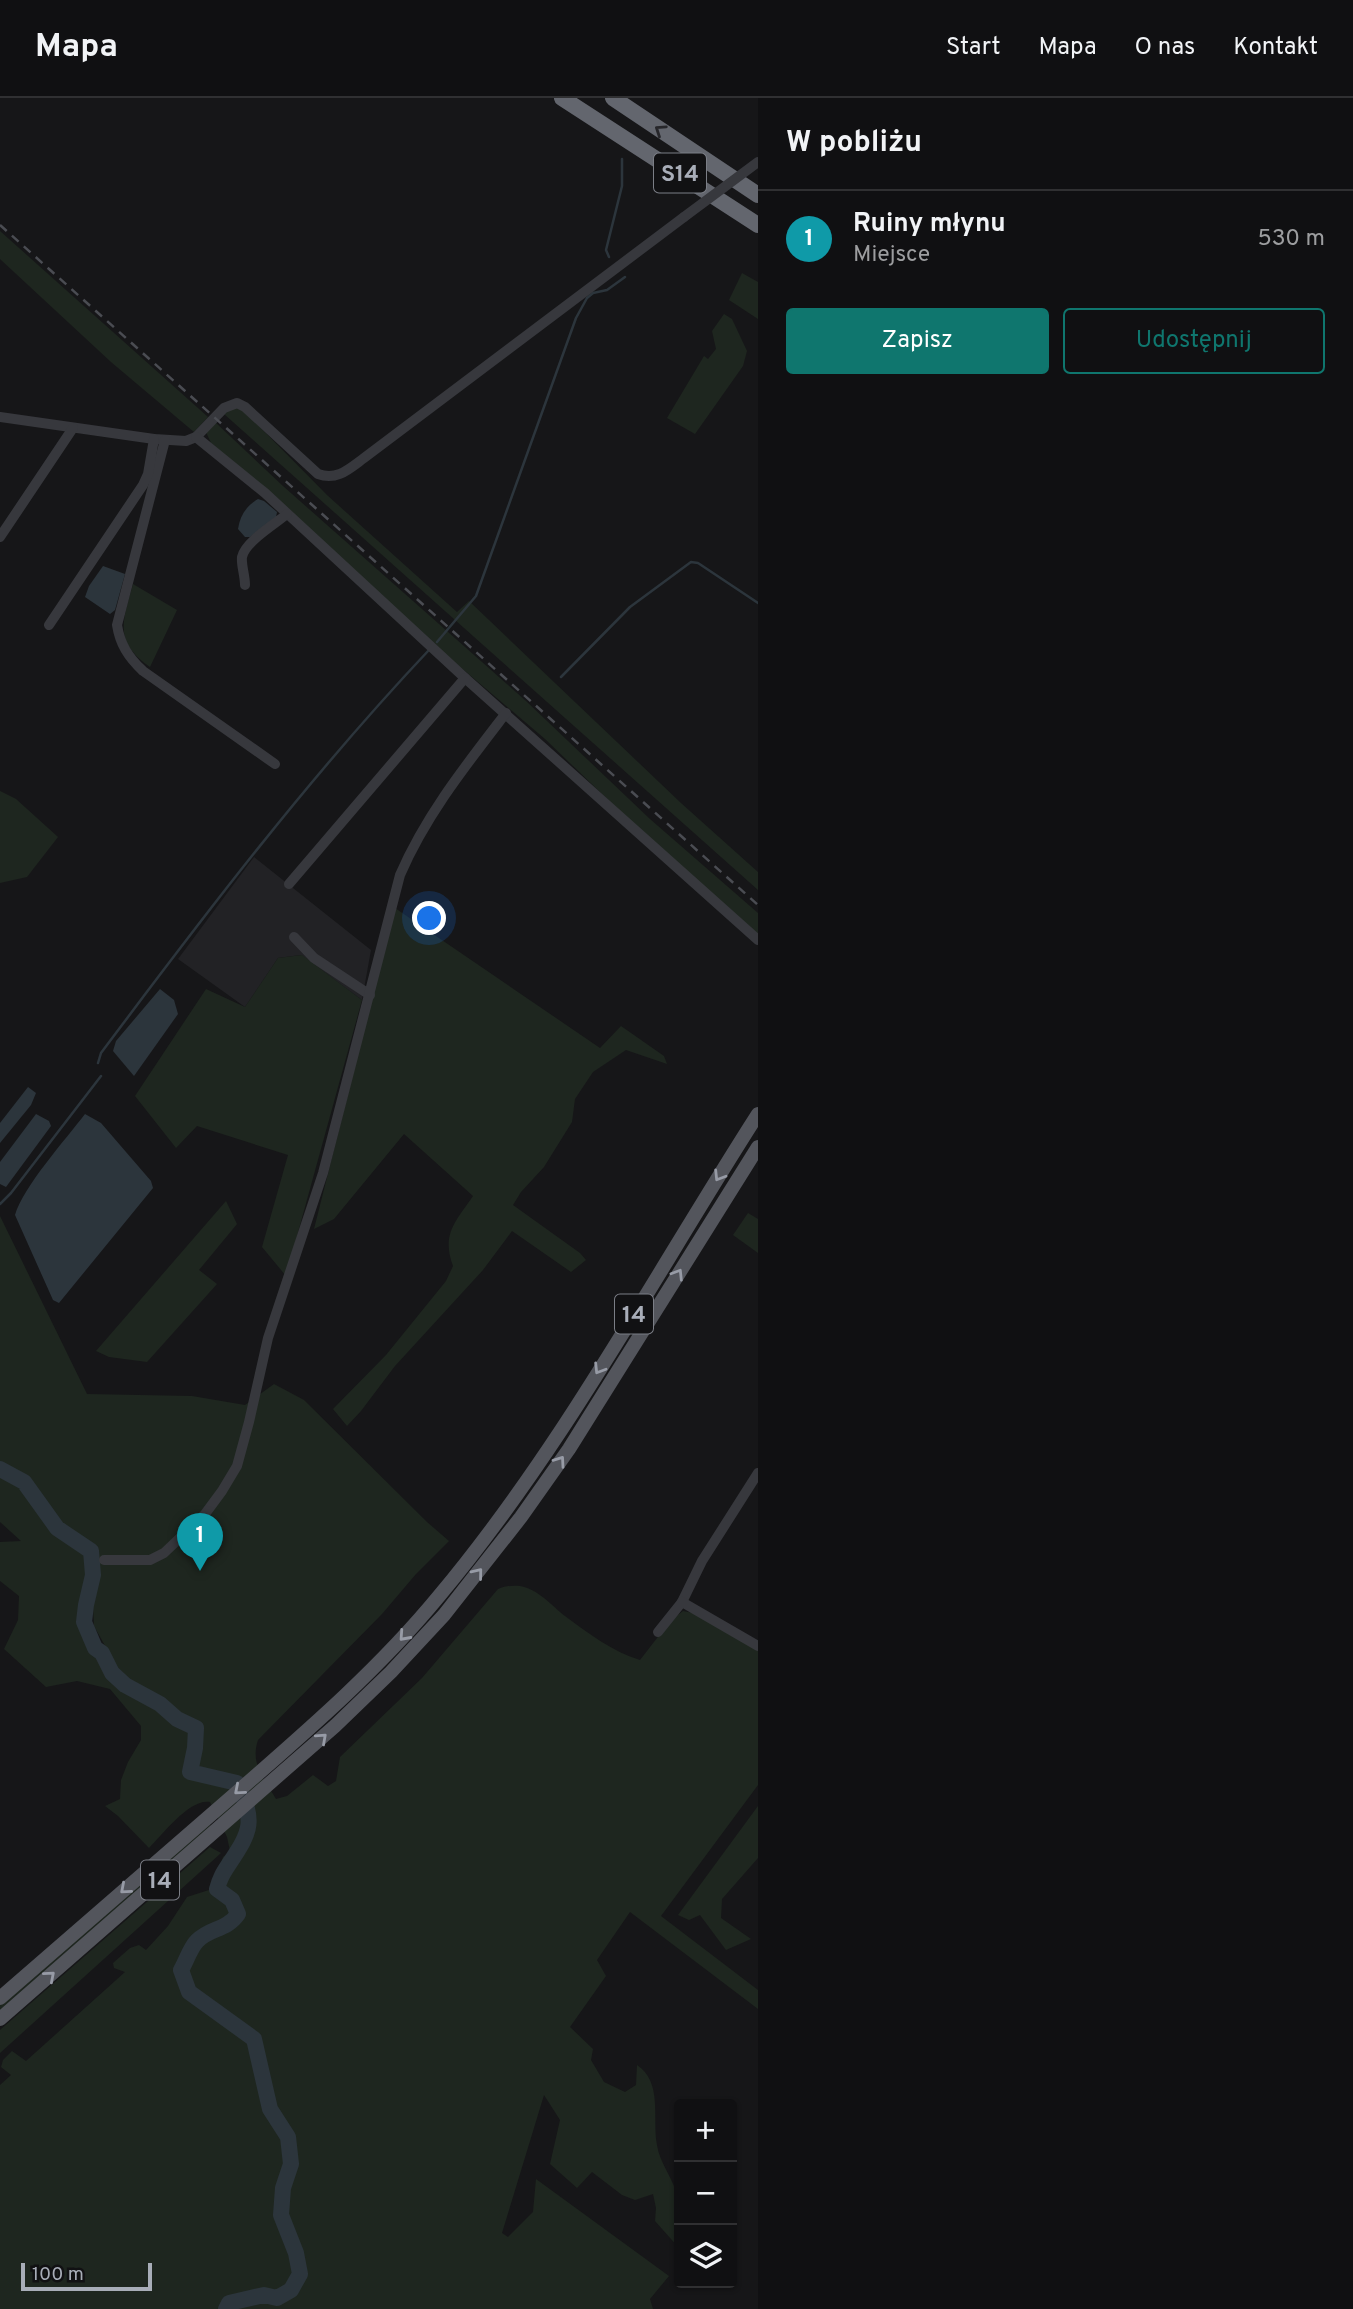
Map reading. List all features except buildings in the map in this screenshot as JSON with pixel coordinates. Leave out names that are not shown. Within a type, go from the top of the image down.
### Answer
[{"type":"highway","name":"S14","points":[[562,98],[758,225]]},
{"type":"highway","name":"S14","points":[[613,98],[758,195]]},
{"type":"main road","name":"14","points":[[0,1998],[325,1714],[394,1647],[438,1598],[490,1533],[562,1429],[758,1114]]},
{"type":"main road","name":"14","points":[[0,2020],[335,1726],[391,1672],[480,1572],[569,1449],[758,1147]]},
{"type":"street","points":[[0,417],[159,440],[186,441],[196,437],[221,411],[237,403],[246,407],[318,474],[336,476],[364,458],[758,162]]},
{"type":"street","points":[[0,537],[73,428]]},
{"type":"street","points":[[196,437],[287,514],[465,678],[758,940]]},
{"type":"street","points":[[50,625],[143,485],[159,440]]},
{"type":"street","points":[[159,440],[117,625],[120,641],[143,671],[275,764]]},
{"type":"street","points":[[245,585],[242,562],[245,550],[287,514]]},
{"type":"street","points":[[289,884],[465,678]]},
{"type":"street","points":[[104,1560],[150,1560],[164,1553],[205,1514],[237,1466],[268,1338],[323,1173],[400,875],[415,842],[456,777],[506,713]]},
{"type":"street","points":[[294,937],[325,966],[370,995]]},
{"type":"street","points":[[658,1632],[682,1602],[702,1561],[758,1473]]},
{"type":"street","points":[[682,1602],[758,1646]]},
{"type":"shaded area","points":[[0,231],[208,417],[194,432],[111,362],[0,259]]},
{"type":"shaded area","points":[[742,273],[758,282],[758,319],[729,300]]},
{"type":"shaded area","points":[[724,314],[732,319],[747,351],[743,366],[695,434],[667,418],[704,356],[708,359],[716,349],[712,331]]},
{"type":"shaded area","points":[[233,407],[244,411],[327,495],[457,612],[469,601],[681,803],[758,872],[758,890],[224,414]]},
{"type":"shaded area","points":[[215,422],[283,486],[526,701],[650,819],[758,913],[758,934],[627,818],[545,739],[432,643],[211,443],[206,432]]},
{"type":"shaded area","points":[[258,499],[277,512],[276,517],[250,537],[245,537],[238,529],[240,520],[247,508]]},
{"type":"shaded area","points":[[103,566],[125,574],[115,610],[110,614],[85,597]]},
{"type":"shaded area","points":[[133,584],[177,610],[150,667],[130,648],[124,630]]},
{"type":"shaded area","points":[[0,791],[16,799],[58,837],[27,877],[0,883]]},
{"type":"shaded area","points":[[254,857],[371,950],[362,1000],[301,955],[278,958],[245,1007],[178,959]]},
{"type":"shaded area","points":[[395,908],[600,1048],[621,1026],[664,1056],[667,1064],[626,1050],[593,1072],[575,1099],[572,1122],[544,1167],[513,1205],[586,1260],[571,1272],[512,1231],[483,1270],[395,1366],[347,1426],[333,1409],[386,1355],[446,1281],[453,1266],[449,1245],[452,1228],[473,1196],[404,1134],[334,1219],[314,1229]]},
{"type":"shaded area","points":[[302,955],[362,1000],[286,1276],[262,1247],[288,1155],[197,1126],[176,1148],[135,1096],[206,989],[245,1007],[278,958]]},
{"type":"shaded area","points":[[160,989],[174,1000],[178,1014],[134,1076],[113,1051],[116,1041]]},
{"type":"shaded area","points":[[28,1087],[36,1093],[31,1105],[0,1143],[0,1123]]},
{"type":"shaded area","points":[[36,1114],[49,1121],[51,1126],[6,1187],[0,1184],[0,1162]]},
{"type":"shaded area","points":[[85,1114],[101,1123],[151,1181],[153,1188],[59,1303],[53,1300],[15,1215],[36,1177]]},
{"type":"shaded area","points":[[226,1201],[237,1224],[199,1270],[217,1284],[147,1362],[109,1357],[96,1351]]},
{"type":"shaded area","points":[[748,1213],[758,1219],[758,1253],[733,1235]]},
{"type":"shaded area","points":[[0,1216],[87,1394],[192,1396],[245,1405],[274,1384],[304,1400],[449,1541],[382,1614],[258,1740],[257,1764],[276,1799],[287,1796],[313,1775],[328,1786],[336,1781],[340,1757],[422,1678],[501,1588],[517,1586],[533,1590],[601,1641],[640,1660],[671,1620],[683,1611],[693,1613],[758,1650],[758,1785],[661,1916],[758,1990],[758,2009],[630,1912],[597,1960],[606,1976],[570,2027],[593,2049],[591,2060],[604,2082],[625,2092],[636,2085],[637,2065],[650,2081],[655,2101],[658,2151],[674,2187],[674,2242],[655,2221],[653,2194],[635,2200],[622,2195],[592,2172],[577,2188],[550,2164],[560,2120],[544,2095],[502,2233],[508,2237],[533,2212],[536,2179],[669,2276],[650,2299],[653,2309],[0,2309],[0,2085],[11,2075],[1,2067],[3,2060],[12,2051],[26,2061],[125,1972],[114,1968],[113,1963],[130,1948],[139,1945],[146,1950],[168,1926],[187,1897],[212,1889],[223,1857],[230,1851],[227,1837],[210,1802],[202,1802],[186,1811],[149,1848],[105,1806],[120,1799],[121,1780],[141,1740],[141,1726],[110,1689],[77,1681],[46,1687],[4,1649],[18,1620],[19,1596],[0,1581],[0,1542],[21,1541],[0,1522],[0,1472],[20,1484],[38,1514],[42,1509],[57,1528],[91,1551],[93,1575],[84,1623],[95,1647],[102,1653],[112,1673],[125,1685],[142,1694],[144,1688],[127,1681],[94,1626],[93,1606],[99,1576],[98,1554],[94,1544],[60,1522],[25,1477],[0,1466]]},
{"type":"shaded area","points":[[758,1806],[758,1858],[722,1899],[721,1918],[751,1939],[726,1950],[700,1915],[689,1920],[678,1915]]},
{"type":"shaded area","points":[[209,1823],[212,1828],[0,2013],[0,2005]]},
{"type":"shaded area","points":[[210,1847],[221,1853],[0,2053],[0,2030]]},
{"type":"waterway","points":[[609,257],[606,250],[622,186],[622,159]]},
{"type":"waterway","points":[[437,642],[476,596],[576,318],[587,298],[593,293],[607,290],[625,277]]},
{"type":"waterway","points":[[561,677],[630,607],[691,562],[698,563],[758,603]]},
{"type":"waterway","points":[[98,1063],[101,1053],[259,847],[342,747],[429,650]]},
{"type":"waterway","points":[[0,1204],[101,1076]]},
{"type":"waterway","points":[[0,1469],[24,1482],[57,1528],[91,1551],[93,1575],[84,1622],[95,1648],[102,1653],[112,1673],[125,1685],[160,1704],[177,1719],[196,1728],[190,1772],[237,1783],[247,1807],[246,1833],[217,1889],[232,1900],[238,1914],[229,1923],[197,1941],[181,1970],[189,1992],[254,2039],[270,2109],[288,2137],[291,2164],[283,2188],[281,2215],[296,2253],[300,2274],[291,2290],[277,2298],[264,2295],[229,2303],[226,2309]]},
{"type":"railway","points":[[0,225],[758,905]]},
{"type":"place","name":"Ruiny młynu","points":[[200,1571]]}]
